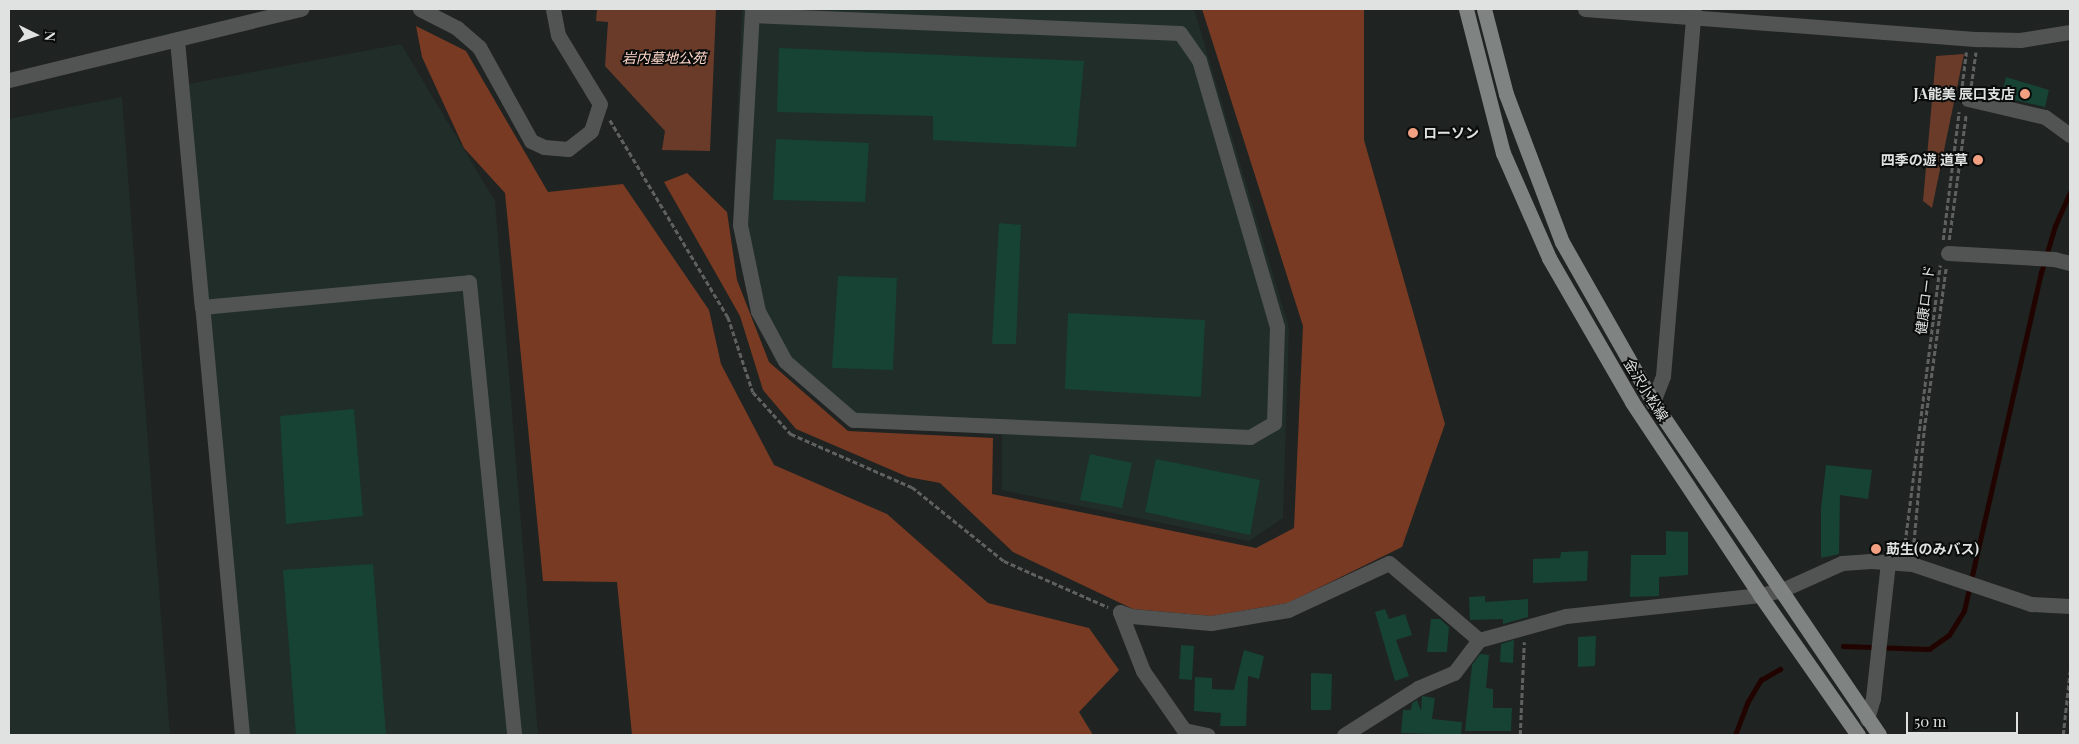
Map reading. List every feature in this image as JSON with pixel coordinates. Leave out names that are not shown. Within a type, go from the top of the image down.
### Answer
[{"type":"main road","name":"金沢小松線","points":[[1466,9],[1504,153],[1549,258],[1632,402],[1760,595],[1858,735]]},
{"type":"main road","name":"金沢小松線","points":[[1484,9],[1506,94],[1562,242],[1652,402],[1782,590],[1879,735]]},
{"type":"street","points":[[9,80],[300,9]]},
{"type":"street","points":[[420,9],[458,28],[479,47],[531,141],[544,147],[568,149],[592,131],[600,104],[558,35],[554,9]]},
{"type":"street","points":[[1585,9],[1693,13],[1973,39],[2020,40],[2070,32]]},
{"type":"street","points":[[752,12],[1180,33],[1199,60],[1277,327],[1274,423],[1250,437],[853,420],[785,361],[758,311],[740,225],[752,12]]},
{"type":"street","points":[[1652,402],[1663,376],[1693,13]]},
{"type":"street","points":[[177,40],[242,735]]},
{"type":"street","points":[[1963,98],[2045,117],[2070,135]]},
{"type":"street","points":[[1943,253],[2054,259],[2070,263]]},
{"type":"street","points":[[202,307],[469,282],[514,735]]},
{"type":"street","points":[[1207,735],[1184,730],[1144,670],[1120,612],[1131,616],[1211,623],[1288,610],[1389,563],[1480,640]]},
{"type":"street","points":[[1344,735],[1418,688],[1454,673],[1480,640],[1566,616],[1760,595],[1782,590],[1842,563],[1901,564],[2031,604],[2070,606]]},
{"type":"street","points":[[1867,719],[1879,649],[1901,564]]},
{"type":"path","name":"健康ロード","points":[[1901,564],[1963,98],[1973,39]]},
{"type":"path","points":[[1901,564],[1941,322],[1943,253],[1963,98],[1973,39]]},
{"type":"path","points":[[1520,735],[1524,629]]},
{"type":"path","points":[[2063,735],[2070,671]]},
{"type":"shaded area","points":[[742,9],[1194,9],[1289,328],[1283,518],[1249,541],[1002,490],[1002,435],[850,424],[775,361],[742,272],[733,222]]},
{"type":"shaded area","points":[[1202,9],[1364,9],[1364,140],[1445,424],[1402,547],[1288,603],[1211,616],[1133,609],[1013,552],[940,483],[908,477],[796,429],[763,390],[740,316],[664,182],[687,173],[727,212],[737,280],[769,362],[848,431],[993,438],[992,494],[1256,548],[1294,528],[1303,326]]},
{"type":"shaded area","points":[[416,26],[466,51],[548,192],[623,184],[709,310],[721,364],[774,465],[887,514],[988,603],[1089,628],[1119,670],[1079,712],[1093,735],[632,735],[617,582],[543,581],[505,193],[464,148],[422,57]]},
{"type":"shaded area","points":[[401,44],[495,201],[538,735],[237,735],[178,86]]},
{"type":"shaded area","points":[[122,97],[170,735],[9,735],[9,119]]},
{"type":"green space","name":"岩内墓地公苑","points":[[597,9],[716,9],[710,151],[662,150],[665,131],[605,66],[608,22],[596,21]]},
{"type":"green space","points":[[1964,54],[1932,208],[1923,201],[1936,56]]},
{"type":"building","points":[[779,48],[1084,61],[1076,147],[933,140],[933,116],[777,112]]},
{"type":"building","name":"JA能美 辰口支店","points":[[2006,77],[2049,90],[2045,107],[2001,97]]},
{"type":"building","points":[[776,139],[869,143],[865,202],[773,200]]},
{"type":"building","points":[[999,223],[1021,225],[1016,344],[992,344]]},
{"type":"building","points":[[838,276],[897,278],[893,370],[832,368]]},
{"type":"building","points":[[1068,313],[1205,320],[1201,397],[1065,389]]},
{"type":"building","points":[[354,409],[363,516],[286,524],[280,416]]},
{"type":"building","points":[[1090,454],[1132,463],[1122,508],[1080,500]]},
{"type":"building","points":[[1156,459],[1260,480],[1250,535],[1145,512]]},
{"type":"building","points":[[1826,465],[1872,470],[1868,499],[1840,495],[1839,554],[1821,558],[1821,508]]},
{"type":"building","points":[[1666,531],[1688,532],[1688,575],[1659,577],[1659,596],[1630,597],[1631,555],[1666,555]]},
{"type":"building","points":[[1588,551],[1587,581],[1533,583],[1533,559],[1560,558],[1561,552]]},
{"type":"building","points":[[373,564],[386,735],[296,735],[283,570]]},
{"type":"building","points":[[1485,596],[1485,602],[1528,599],[1528,617],[1503,624],[1503,619],[1470,620],[1469,597]]},
{"type":"building","points":[[1385,609],[1389,619],[1405,614],[1412,635],[1396,640],[1409,676],[1395,681],[1375,612]]},
{"type":"building","points":[[1431,619],[1440,619],[1449,627],[1447,652],[1427,652]]},
{"type":"building","points":[[1596,636],[1595,666],[1578,667],[1578,637]]},
{"type":"building","points":[[1514,640],[1513,663],[1500,662],[1501,644]]},
{"type":"building","points":[[1181,645],[1194,646],[1192,680],[1179,679]]},
{"type":"building","points":[[1244,650],[1264,656],[1259,679],[1248,676],[1246,726],[1220,726],[1221,713],[1194,711],[1195,677],[1212,678],[1212,689],[1234,690]]},
{"type":"building","points":[[1480,654],[1489,655],[1486,688],[1493,689],[1493,708],[1512,708],[1511,731],[1465,731],[1472,665]]},
{"type":"building","points":[[1311,673],[1332,674],[1331,710],[1311,710]]},
{"type":"building","points":[[1422,696],[1435,698],[1432,719],[1462,722],[1461,735],[1401,733],[1403,710],[1411,710],[1412,703],[1417,700],[1421,711]]},
{"type":"waterway","points":[[1843,646],[1929,649],[1949,635],[1964,611],[2041,273],[2055,226],[2070,193]]},
{"type":"waterway","points":[[1735,735],[1747,703],[1761,680],[1780,669]]},
{"type":"place","name":"JA能美 辰口支店","points":[[2025,94]]},
{"type":"place","name":"ローソン","points":[[1413,133]]},
{"type":"place","name":"四季の遊 道草","points":[[1978,160]]},
{"type":"place","name":"莇生(のみバス)","points":[[1876,549]]}]
